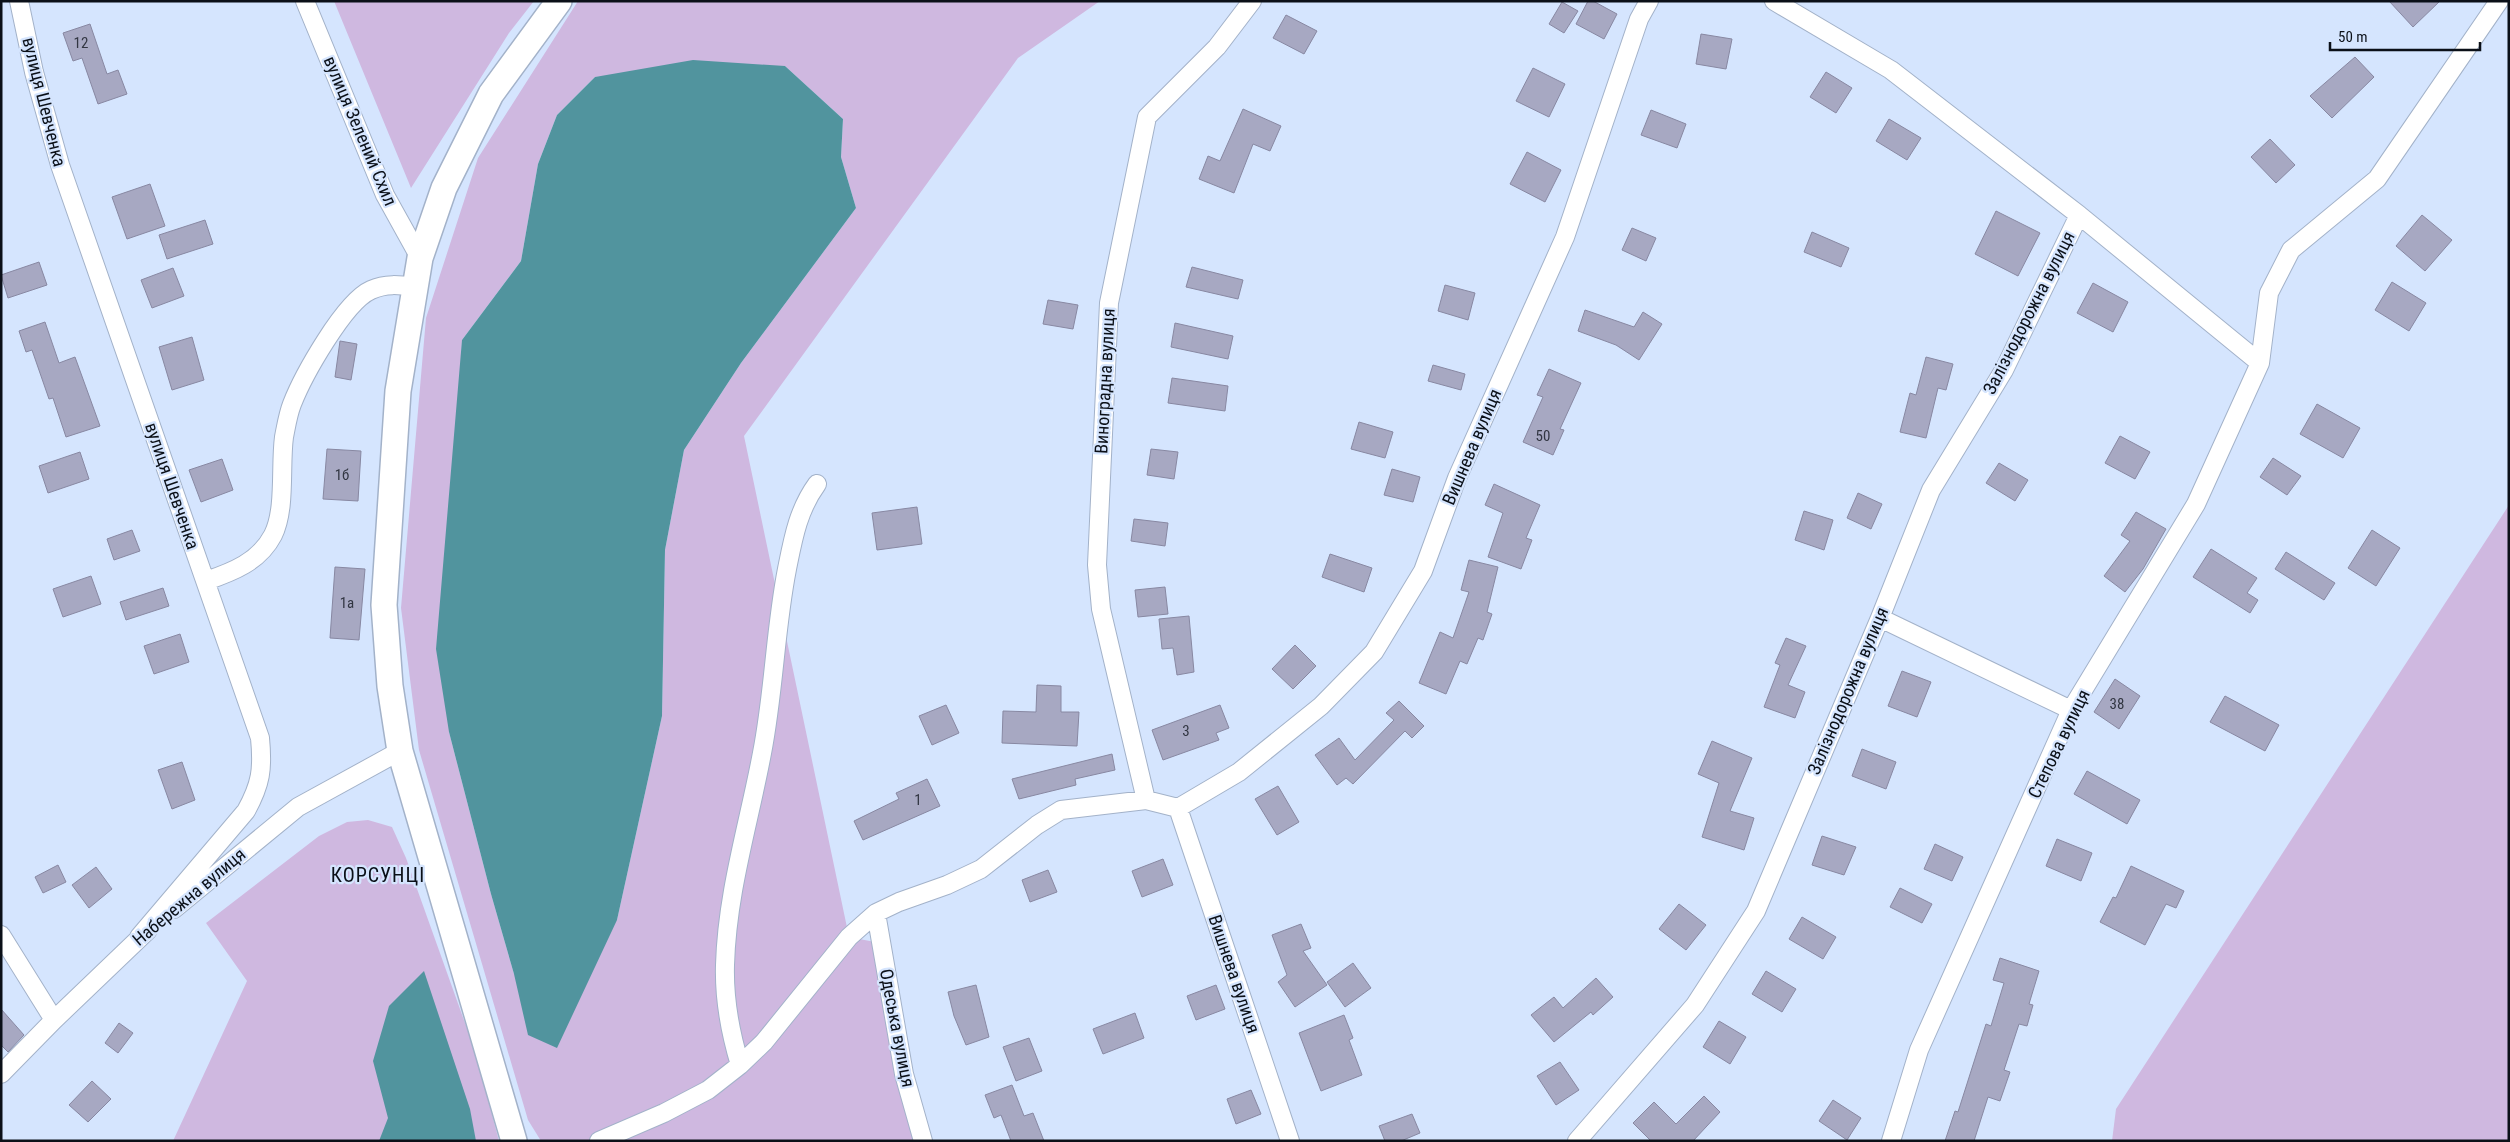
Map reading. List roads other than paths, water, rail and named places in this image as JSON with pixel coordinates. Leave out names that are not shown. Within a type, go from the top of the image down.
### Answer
[{"type":"street","name":"вулиця Шевченка","points":[[18,1],[34,72],[60,165],[260,738],[262,763],[258,788],[246,811],[139,937]]},
{"type":"street","name":"вулиця Зелений Схил","points":[[305,1],[385,196],[420,258]]},
{"type":"street","points":[[514,1141],[400,751],[390,686],[384,604],[398,391],[420,258],[444,188],[491,94],[559,1]]},
{"type":"street","name":"Виноградна вулиця","points":[[1146,800],[1101,609],[1097,565],[1109,303],[1147,117],[1217,46],[1252,1]]},
{"type":"street","name":"Вишнева вулиця","points":[[1290,1141],[1178,808],[1239,772],[1321,706],[1374,652],[1423,570],[1457,478],[1565,237],[1638,19],[1649,1]]},
{"type":"street","points":[[1774,1],[1890,70],[2079,215],[2260,363]]},
{"type":"street","points":[[2260,363],[2269,293],[2291,250],[2377,179],[2499,1]]},
{"type":"street","name":"Залізнодорожна вулиця","points":[[1577,1141],[1695,1005],[1756,911],[1880,618],[1930,490],[2004,370],[2079,215]]},
{"type":"street","points":[[206,581],[238,569],[259,554],[273,535],[279,514],[284,436],[291,406],[302,382],[346,312],[357,298],[380,286],[395,284],[415,288]]},
{"type":"street","name":"Степова вулиця","points":[[1891,1141],[1919,1050],[2071,710],[2196,504],[2260,363]]},
{"type":"street","points":[[740,1065],[729,1028],[725,965],[732,888],[763,752],[780,607],[794,535],[805,501],[816,484]]},
{"type":"street","points":[[1880,618],[2071,710]]},
{"type":"street","name":"Набережна вулиця","points":[[1,1074],[139,937],[298,807],[400,751]]},
{"type":"street","points":[[599,1141],[671,1110],[708,1090],[740,1065],[764,1042],[849,938],[876,914],[899,902],[947,885],[981,869],[1037,825],[1061,810],[1146,800],[1178,808]]},
{"type":"street","name":"Одеська вулиця","points":[[876,914],[904,1074],[923,1141]]},
{"type":"street","points":[[1,935],[54,1020]]},
{"type":"district","name":"КОРСУНЦІ","points":[[378,875]]}]
